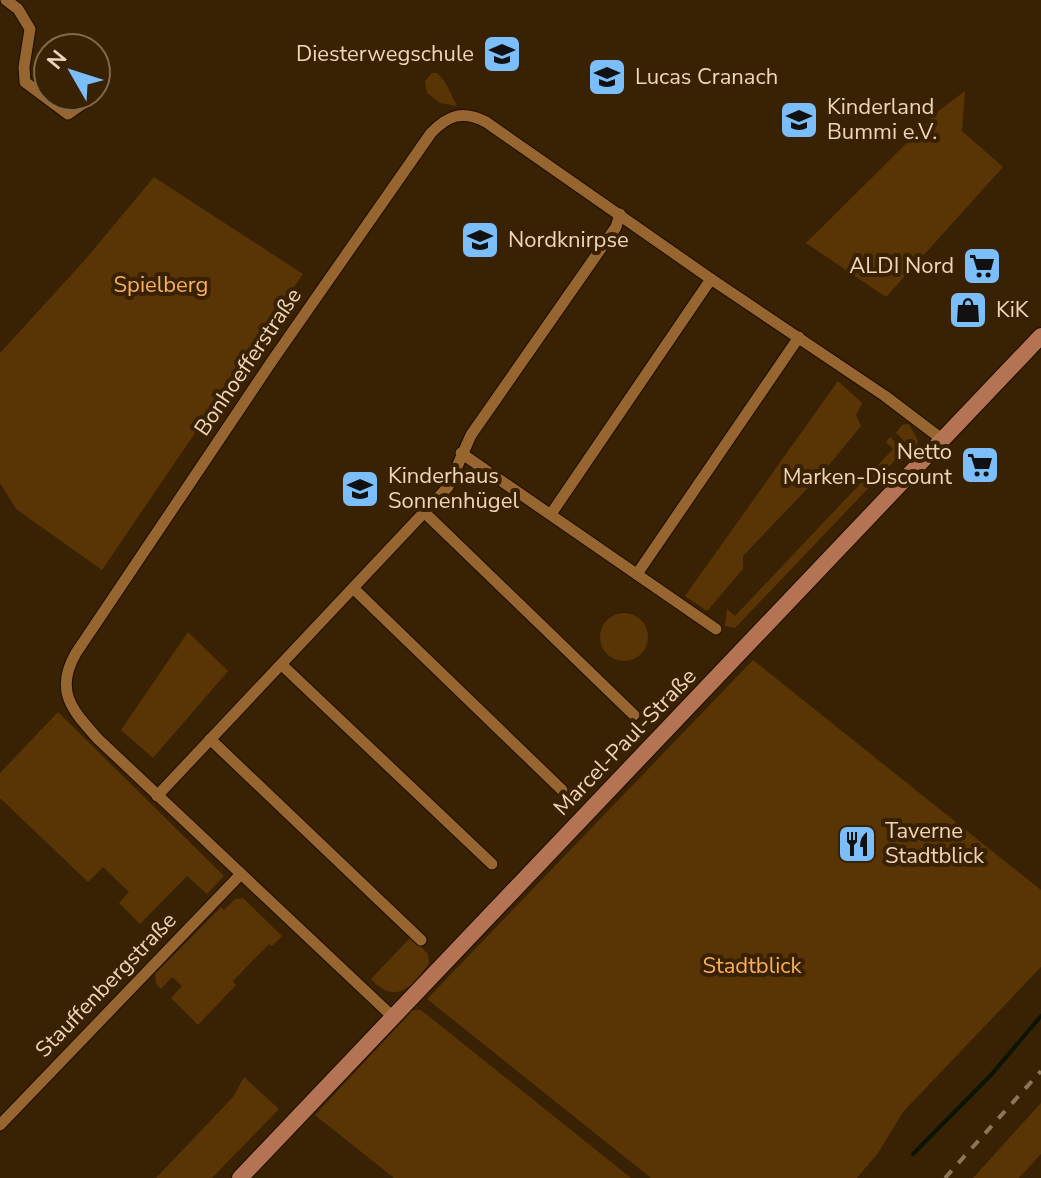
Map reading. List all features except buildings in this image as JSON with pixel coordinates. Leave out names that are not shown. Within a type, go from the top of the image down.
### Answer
[{"type":"street","points":[[6,0],[18,9],[30,29],[24,67],[25,82],[32,87]]},
{"type":"street","name":"Bonhoefferstraße","points":[[393,1017],[98,739],[75,712],[66,690],[70,664],[272,361],[443,120],[460,114],[475,116],[885,396],[943,440]]},
{"type":"street","points":[[157,796],[448,487],[471,435],[616,227],[620,214]]},
{"type":"street","points":[[551,514],[711,279]]},
{"type":"street","name":"Marcel-Paul-Straße","points":[[240,1178],[1041,336]]},
{"type":"street","points":[[637,574],[799,337]]},
{"type":"street","points":[[461,453],[716,629]]},
{"type":"street","name":"Marcel-Paul-Straße","points":[[425,513],[634,715]]},
{"type":"street","name":"Marcel-Paul-Straße","points":[[353,588],[562,790]]},
{"type":"street","points":[[282,665],[492,864]]},
{"type":"street","points":[[210,739],[421,940]]},
{"type":"street","name":"Stauffenbergstraße","points":[[0,1125],[241,874]]},
{"type":"green space","points":[[432,73],[437,73],[445,82],[457,106],[440,103],[427,93],[425,81]]},
{"type":"green space","points":[[965,91],[962,131],[1003,167],[886,297],[806,243],[940,110]]},
{"type":"green space","name":"Spielberg","points":[[154,177],[303,274],[102,570],[16,509],[0,483],[0,353],[84,261]]},
{"type":"green space","points":[[838,381],[862,403],[856,415],[861,426],[824,471],[743,556],[743,569],[707,611],[685,596]]},
{"type":"green space","points":[[909,424],[918,441],[915,452],[896,433],[902,425]]},
{"type":"green space","points":[[890,437],[900,446],[899,456],[735,628],[725,626],[727,609],[735,616],[893,449],[886,442]]},
{"type":"green space","points":[[624,613],[641,620],[648,637],[641,654],[624,661],[607,654],[600,637],[607,620]]},
{"type":"green space","points":[[188,632],[228,671],[153,758],[121,730]]},
{"type":"green space","name":"Stadtblick","points":[[753,660],[1041,890],[1041,967],[903,1112],[878,1153],[857,1178],[651,1178],[427,999]]},
{"type":"green space","points":[[58,712],[224,876],[207,894],[187,876],[140,924],[119,903],[129,892],[103,867],[88,882],[0,798],[0,773]]},
{"type":"green space","points":[[243,898],[282,936],[272,946],[269,944],[233,981],[236,985],[198,1025],[171,998],[182,986],[172,977],[161,989],[156,984],[155,974],[221,907],[224,910],[235,899]]},
{"type":"green space","points":[[411,937],[428,954],[429,963],[403,990],[388,991],[380,987],[371,979]]},
{"type":"green space","points":[[413,1010],[421,1010],[631,1178],[394,1178],[315,1115]]},
{"type":"green space","points":[[244,1077],[279,1109],[212,1178],[156,1178],[233,1097]]},
{"type":"green space","points":[[1041,1103],[1041,1154],[1019,1178],[973,1178]]},
{"type":"waterway","points":[[913,1154],[991,1075],[1041,1016]]},
{"type":"railway","points":[[945,1178],[1041,1071]]},
{"type":"place","name":"Diesterwegschule","points":[[502,54]]},
{"type":"place","name":"Lucas Cranach","points":[[607,77]]},
{"type":"place","name":"Kinderland Bummi e.V.","points":[[799,120]]},
{"type":"place","name":"Nordknirpse","points":[[480,240]]},
{"type":"place","name":"ALDI Nord","points":[[982,266]]},
{"type":"place","name":"KiK","points":[[968,310]]},
{"type":"place","name":"Netto Marken-Discount","points":[[980,465]]},
{"type":"place","name":"Kinderhaus Sonnenhügel","points":[[360,489]]},
{"type":"place","name":"Taverne Stadtblick","points":[[857,844]]}]
